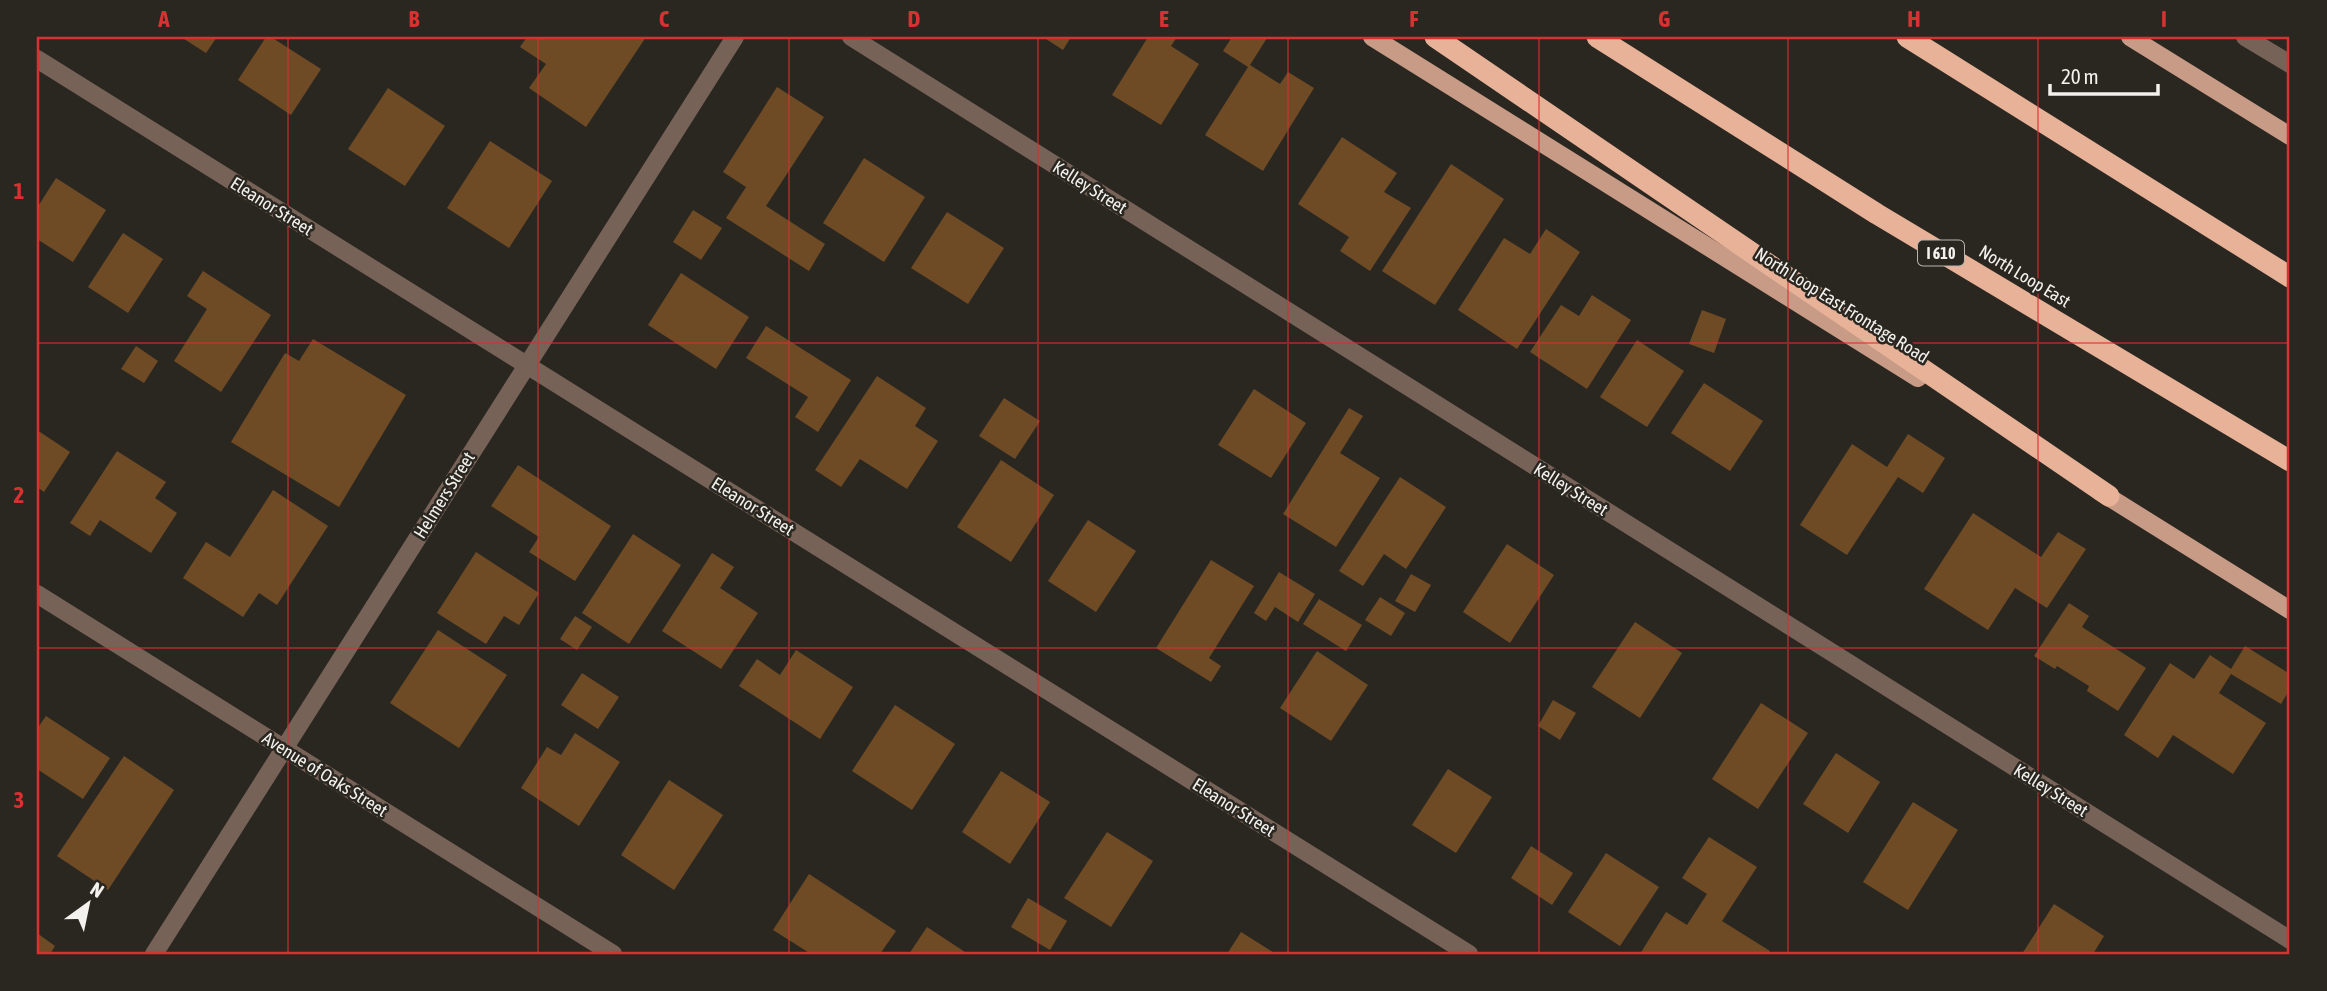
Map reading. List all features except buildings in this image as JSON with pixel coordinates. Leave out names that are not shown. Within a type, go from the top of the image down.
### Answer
[{"type":"highway","points":[[1435,37],[2109,496]]},
{"type":"highway","name":"North Loop East","points":[[1597,37],[1877,214],[2290,461]]},
{"type":"highway","points":[[1907,37],[2290,277]]},
{"type":"main road","name":"North Loop East Frontage Road","points":[[1372,37],[2290,610]]},
{"type":"main road","points":[[2130,37],[2290,136]]},
{"type":"street","name":"Helmers Street","points":[[154,954],[735,37]]},
{"type":"street","name":"Kelley Street","points":[[851,37],[2290,940]]},
{"type":"street","points":[[2245,37],[2290,64]]},
{"type":"street","name":"Eleanor Street","points":[[37,59],[1469,954]]},
{"type":"street","name":"Avenue of Oaks Street","points":[[37,594],[613,954]]}]
